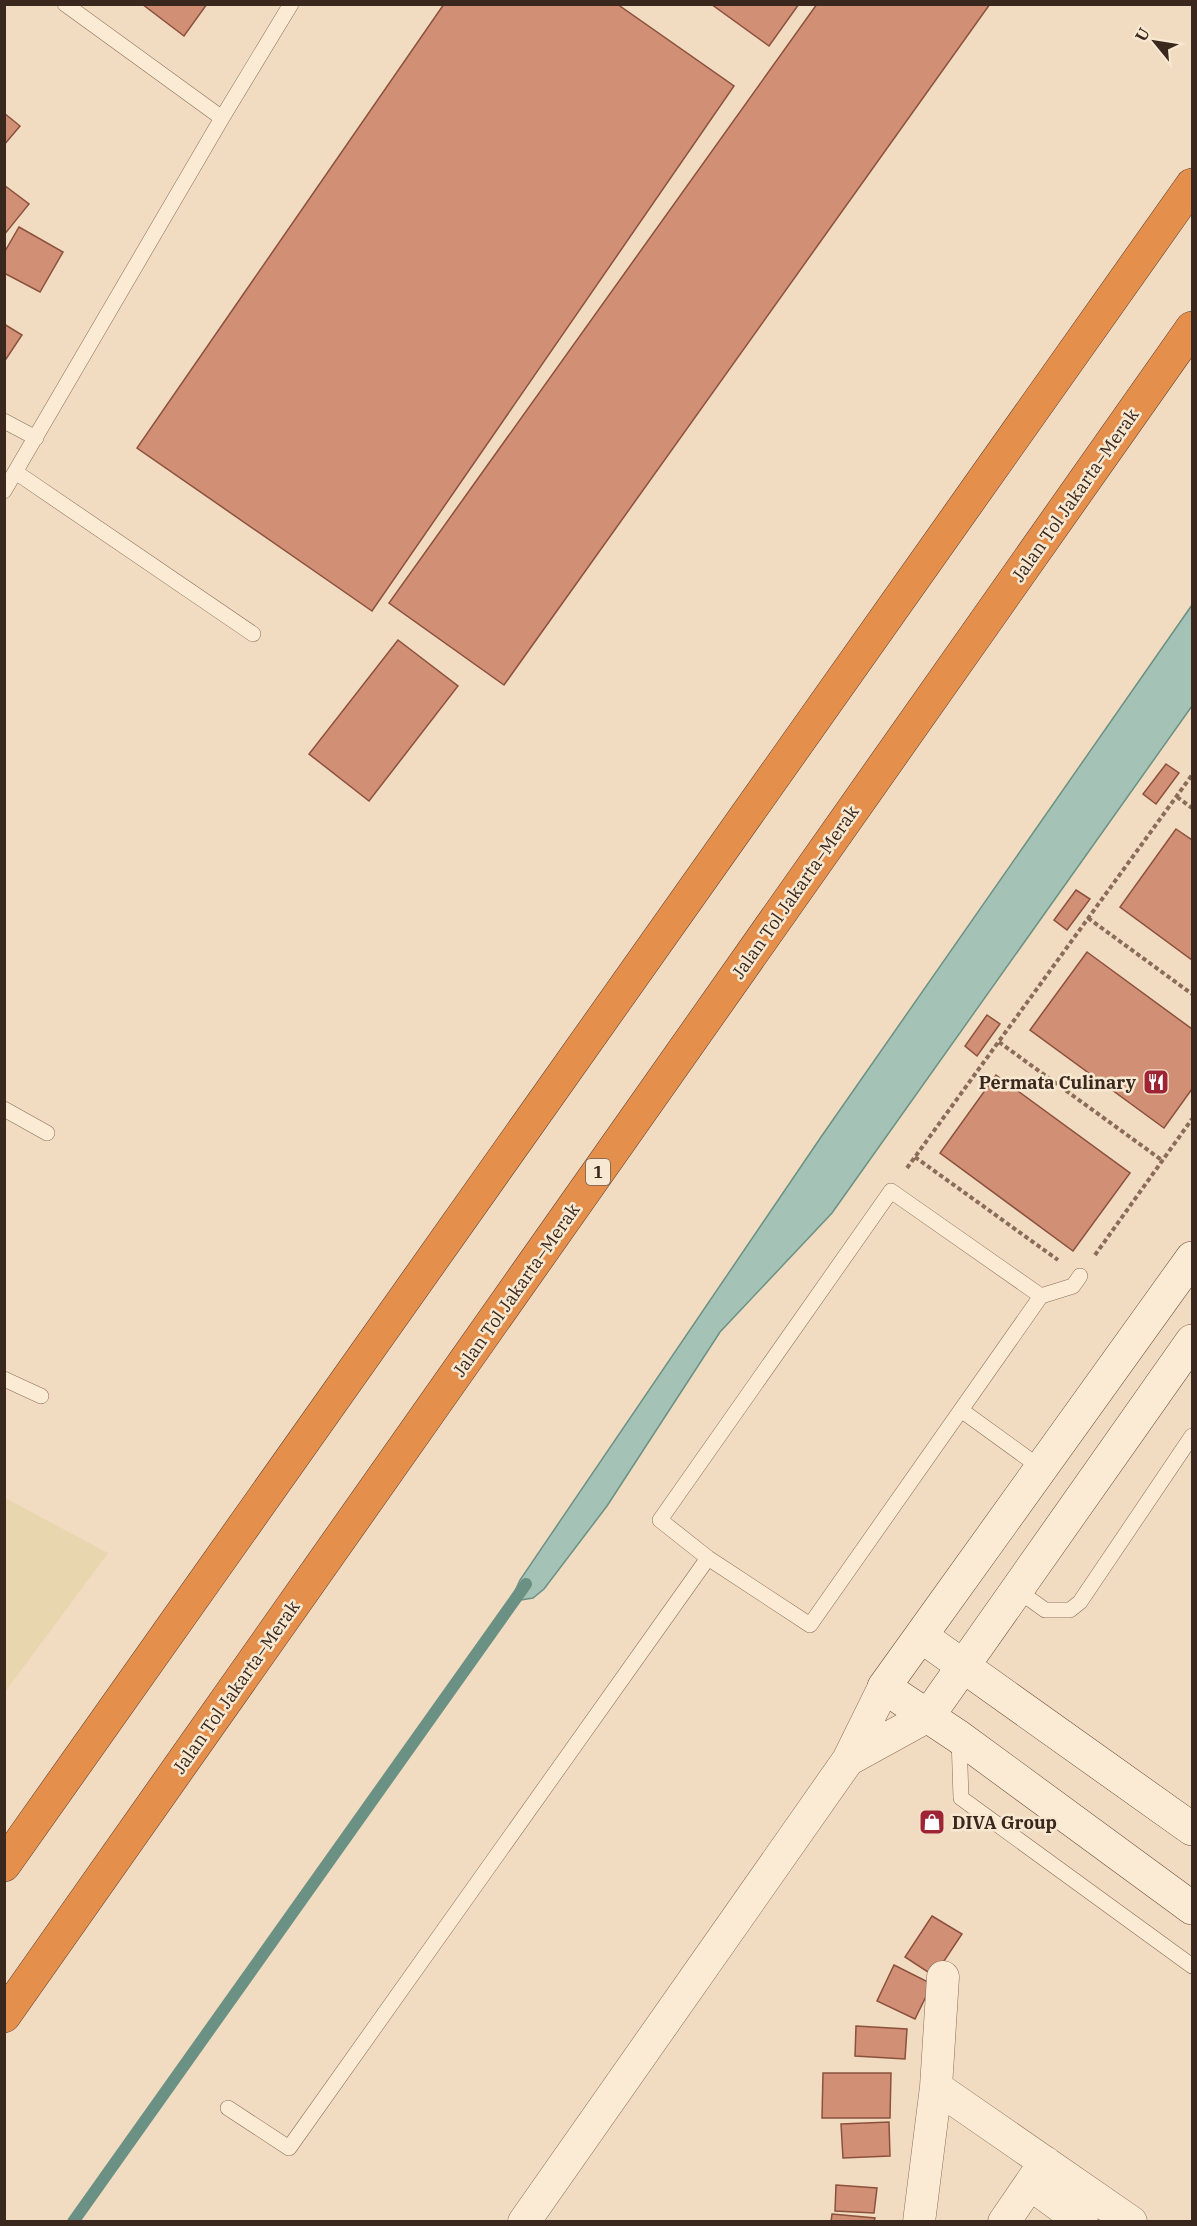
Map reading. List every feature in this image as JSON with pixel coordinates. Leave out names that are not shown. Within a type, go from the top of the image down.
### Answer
[{"type":"highway","points":[[4,1865],[1192,185]]},
{"type":"highway","name":"Jalan Tol Jakarta–Merak","points":[[4,2016],[1192,328]]},
{"type":"street","points":[[524,2222],[848,1760],[884,1687],[1192,1258]]},
{"type":"street","points":[[848,1760],[928,1716],[1192,1341]]},
{"type":"street","points":[[921,1636],[1192,1829]]},
{"type":"street","points":[[884,1687],[959,1737],[1192,1908]]},
{"type":"street","points":[[919,2222],[936,2087],[943,1977]]},
{"type":"street","points":[[936,2087],[1037,2173],[1082,2222]]},
{"type":"street","points":[[1004,2222],[1037,2173]]},
{"type":"street","points":[[1037,2173],[1131,2222]]},
{"type":"lane","points":[[65,4],[222,118]]},
{"type":"lane","points":[[4,491],[291,4]]},
{"type":"lane","points":[[4,421],[36,438]]},
{"type":"lane","points":[[16,473],[253,634]]},
{"type":"lane","points":[[4,1108],[47,1133]]},
{"type":"lane","points":[[1041,1296],[891,1191],[660,1520],[708,1558],[810,1625],[1041,1296],[1073,1286],[1080,1276]]},
{"type":"lane","points":[[4,1379],[42,1396]]},
{"type":"lane","points":[[961,1410],[1041,1468]]},
{"type":"lane","points":[[1016,1589],[1045,1610],[1070,1610],[1080,1602],[1192,1436]]},
{"type":"lane","points":[[228,2108],[289,2148],[708,1558]]},
{"type":"lane","points":[[959,1737],[962,1798],[1192,1966]]},
{"type":"path","points":[[891,1191],[1192,775]]},
{"type":"path","points":[[1177,797],[1192,808]]},
{"type":"path","points":[[1088,918],[1192,994]]},
{"type":"path","points":[[999,1042],[1163,1161]]},
{"type":"path","points":[[915,1157],[1080,1276],[1192,1119]]},
{"type":"shaded area","points":[[1192,605],[1192,706],[832,1213],[720,1332],[607,1506],[544,1589],[533,1598],[521,1600],[514,1593],[520,1580],[821,1137]]},
{"type":"shaded area","points":[[5,1498],[108,1553],[5,1692]]},
{"type":"building","points":[[142,4],[207,4],[184,36]]},
{"type":"building","points":[[444,4],[617,4],[734,86],[372,611],[137,448]]},
{"type":"building","points":[[711,4],[799,4],[769,46]]},
{"type":"building","points":[[817,4],[990,4],[504,685],[389,603]]},
{"type":"building","points":[[4,113],[20,126],[4,145]]},
{"type":"building","points":[[4,185],[29,204],[4,235]]},
{"type":"building","points":[[19,227],[63,252],[40,292],[4,273],[4,253]]},
{"type":"building","points":[[4,324],[22,335],[4,362]]},
{"type":"building","points":[[398,640],[458,686],[369,801],[309,754]]},
{"type":"building","points":[[1166,764],[1179,773],[1156,804],[1143,794]]},
{"type":"building","points":[[1176,829],[1192,840],[1192,960],[1120,907]]},
{"type":"building","points":[[1076,890],[1090,899],[1067,930],[1054,920]]},
{"type":"building","points":[[1087,952],[1192,1029],[1192,1089],[1164,1128],[1030,1030]]},
{"type":"building","points":[[987,1015],[1000,1024],[977,1056],[965,1046]]},
{"type":"building","points":[[996,1075],[1130,1173],[1073,1251],[940,1153]]},
{"type":"building","points":[[932,1916],[962,1934],[934,1976],[905,1957]]},
{"type":"building","points":[[894,1965],[932,1984],[915,2019],[877,2001]]},
{"type":"building","points":[[856,2026],[907,2029],[905,2059],[855,2056]]},
{"type":"building","points":[[823,2073],[891,2073],[890,2118],[822,2118]]},
{"type":"building","points":[[889,2122],[890,2156],[843,2158],[841,2124]]},
{"type":"building","points":[[836,2185],[877,2188],[874,2213],[835,2211]]},
{"type":"building","points":[[832,2214],[875,2218],[874,2222],[831,2222]]},
{"type":"waterway","points":[[73,2222],[526,1584]]},
{"type":"place","name":"Permata Culinary","points":[[1156,1082]]},
{"type":"place","name":"DIVA Group","points":[[932,1822]]}]
